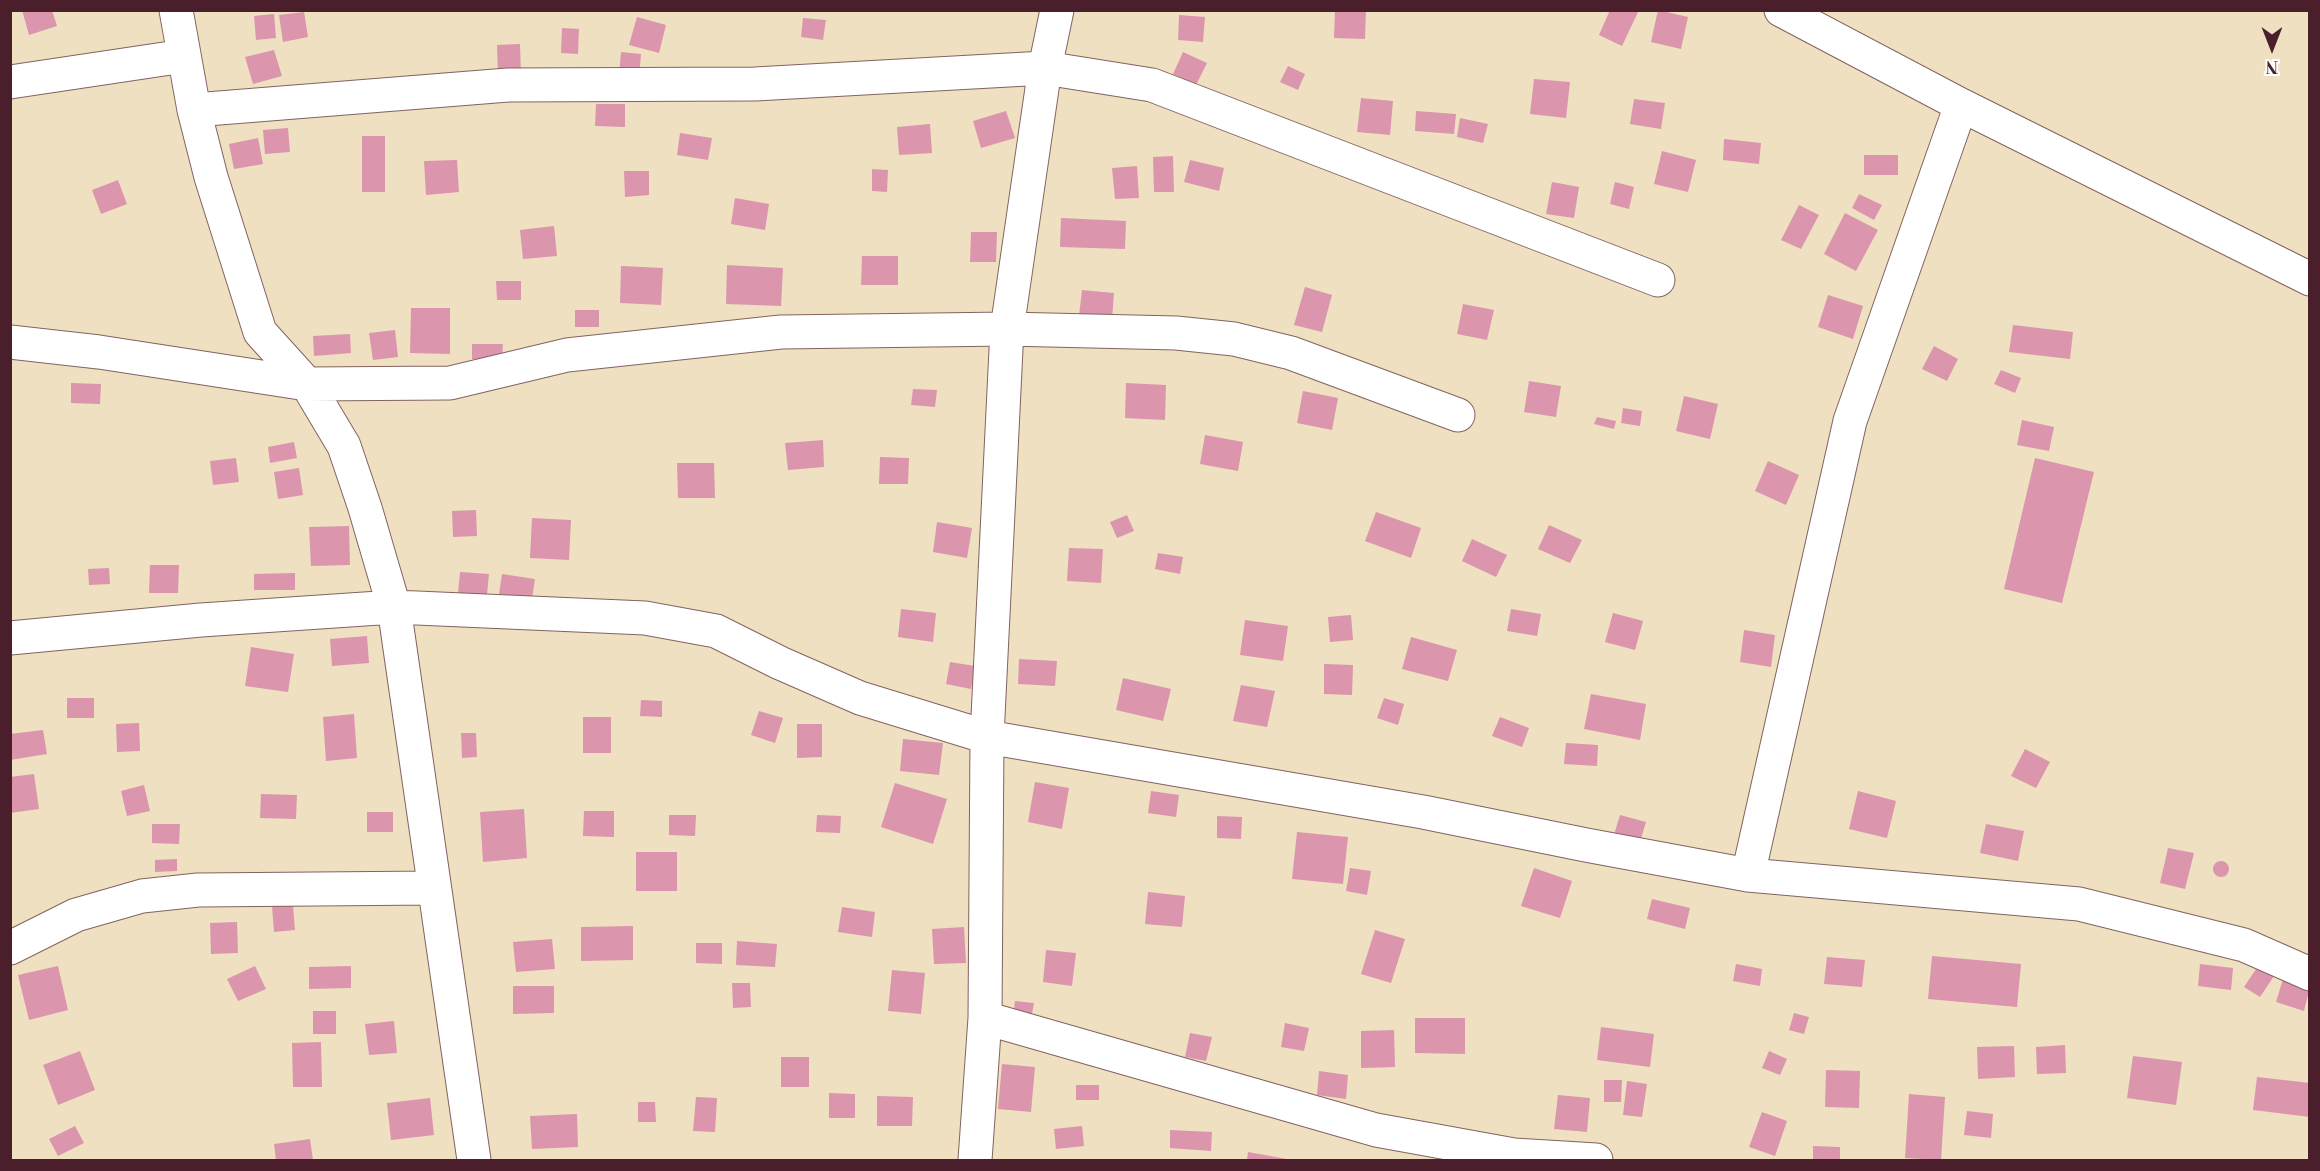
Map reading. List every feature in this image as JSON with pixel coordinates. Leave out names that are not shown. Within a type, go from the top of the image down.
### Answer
[{"type":"street","points":[[176,10],[194,110],[211,177],[260,332],[307,384],[344,446],[394,608],[474,1161]]},
{"type":"street","points":[[975,1161],[985,1018],[987,737],[1007,329],[1045,68],[1057,10]]},
{"type":"street","points":[[1781,10],[1962,105],[2310,279]]},
{"type":"street","points":[[10,81],[184,56]]},
{"type":"street","points":[[194,110],[508,85],[755,84],[1045,68],[1152,85],[1658,280]]},
{"type":"street","points":[[1748,875],[1850,421],[1962,105]]},
{"type":"street","points":[[10,342],[99,352],[307,384],[450,383],[567,355],[781,332],[1007,329],[1176,333],[1234,339],[1291,353],[1458,415]]},
{"type":"street","points":[[10,638],[201,620],[394,608],[645,618],[716,631],[860,699],[987,737],[1423,812],[1748,875],[2079,904],[2244,945],[2310,974]]},
{"type":"street","points":[[10,948],[76,915],[142,896],[198,890],[433,888]]},
{"type":"street","points":[[985,1018],[1376,1130],[1514,1155],[1596,1161]]},
{"type":"building","points":[[22,10],[52,10],[57,26],[29,35]]},
{"type":"building","points":[[1335,10],[1366,10],[1365,39],[1334,38]]},
{"type":"building","points":[[1610,10],[1639,10],[1622,46],[1599,35]]},
{"type":"building","points":[[1658,10],[1688,17],[1681,49],[1651,42]]},
{"type":"building","points":[[304,12],[308,37],[283,42],[279,15]]},
{"type":"building","points":[[274,14],[276,38],[256,40],[254,16]]},
{"type":"building","points":[[1179,15],[1205,17],[1203,42],[1178,40]]},
{"type":"building","points":[[637,17],[666,25],[659,53],[629,45]]},
{"type":"building","points":[[803,18],[826,20],[823,40],[801,37]]},
{"type":"building","points":[[562,28],[579,29],[578,54],[561,53]]},
{"type":"building","points":[[520,44],[521,75],[498,76],[497,45]]},
{"type":"building","points":[[274,50],[282,76],[253,84],[245,57]]},
{"type":"building","points":[[621,52],[641,54],[639,77],[619,76]]},
{"type":"building","points":[[1183,52],[1207,63],[1196,85],[1173,74]]},
{"type":"building","points":[[1288,66],[1305,74],[1298,90],[1280,82]]},
{"type":"building","points":[[1534,79],[1570,82],[1566,118],[1530,114]]},
{"type":"building","points":[[1361,98],[1393,101],[1390,135],[1357,132]]},
{"type":"building","points":[[1634,99],[1665,103],[1661,129],[1630,124]]},
{"type":"building","points":[[596,104],[625,104],[625,127],[595,126]]},
{"type":"building","points":[[1006,111],[1015,138],[981,148],[973,121]]},
{"type":"building","points":[[1416,111],[1456,114],[1454,134],[1415,131]]},
{"type":"building","points":[[1460,118],[1488,124],[1483,143],[1457,137]]},
{"type":"building","points":[[930,124],[932,153],[899,155],[897,127]]},
{"type":"building","points":[[288,128],[290,152],[265,154],[263,130]]},
{"type":"building","points":[[680,133],[712,138],[708,160],[677,155]]},
{"type":"building","points":[[362,136],[385,136],[385,192],[362,192]]},
{"type":"building","points":[[258,138],[263,164],[234,169],[229,144]]},
{"type":"building","points":[[1724,139],[1761,143],[1759,164],[1723,160]]},
{"type":"building","points":[[1662,151],[1696,160],[1688,192],[1654,184]]},
{"type":"building","points":[[1864,155],[1898,155],[1898,175],[1864,175]]},
{"type":"building","points":[[1173,156],[1174,192],[1154,192],[1153,157]]},
{"type":"building","points":[[457,160],[459,192],[426,195],[424,161]]},
{"type":"building","points":[[1190,160],[1224,168],[1219,191],[1184,182]]},
{"type":"building","points":[[1137,166],[1139,198],[1115,199],[1112,168]]},
{"type":"building","points":[[872,169],[888,170],[887,192],[872,191]]},
{"type":"building","points":[[624,171],[649,171],[649,195],[625,197]]},
{"type":"building","points":[[118,180],[127,204],[101,214],[92,190]]},
{"type":"building","points":[[1552,182],[1579,187],[1574,218],[1546,214]]},
{"type":"building","points":[[1615,182],[1634,187],[1629,209],[1610,204]]},
{"type":"building","points":[[1859,194],[1882,205],[1874,220],[1852,208]]},
{"type":"building","points":[[735,198],[769,204],[765,230],[731,224]]},
{"type":"building","points":[[1799,205],[1819,215],[1801,249],[1781,240]]},
{"type":"building","points":[[1845,213],[1878,230],[1856,271],[1824,254]]},
{"type":"building","points":[[1061,218],[1126,221],[1125,249],[1060,247]]},
{"type":"building","points":[[554,226],[557,256],[523,259],[520,230]]},
{"type":"building","points":[[971,232],[997,232],[996,262],[970,262]]},
{"type":"building","points":[[862,256],[898,256],[898,285],[861,285]]},
{"type":"building","points":[[727,265],[783,268],[781,306],[726,304]]},
{"type":"building","points":[[621,266],[663,268],[661,305],[620,303]]},
{"type":"building","points":[[496,281],[521,281],[521,300],[497,300]]},
{"type":"building","points":[[1305,287],[1332,295],[1322,332],[1294,325]]},
{"type":"building","points":[[1082,290],[1114,293],[1112,319],[1079,316]]},
{"type":"building","points":[[1828,295],[1863,306],[1853,339],[1818,327]]},
{"type":"building","points":[[1463,304],[1494,310],[1487,340],[1457,334]]},
{"type":"building","points":[[411,308],[450,308],[450,354],[410,353]]},
{"type":"building","points":[[575,310],[599,310],[599,327],[575,327]]},
{"type":"building","points":[[2013,325],[2073,332],[2070,359],[2009,352]]},
{"type":"building","points":[[395,330],[398,357],[373,360],[369,333]]},
{"type":"building","points":[[350,334],[351,353],[314,356],[313,336]]},
{"type":"building","points":[[472,344],[503,344],[502,359],[472,359]]},
{"type":"building","points":[[1934,346],[1958,359],[1947,381],[1922,369]]},
{"type":"building","points":[[2001,370],[2021,378],[2015,393],[1994,384]]},
{"type":"building","points":[[1529,381],[1561,386],[1556,417],[1524,412]]},
{"type":"building","points":[[71,383],[101,384],[100,404],[71,403]]},
{"type":"building","points":[[1126,383],[1166,385],[1165,420],[1125,418]]},
{"type":"building","points":[[913,389],[937,390],[935,407],[911,405]]},
{"type":"building","points":[[1303,391],[1338,398],[1332,430],[1297,423]]},
{"type":"building","points":[[1684,396],[1718,404],[1710,439],[1676,431]]},
{"type":"building","points":[[1623,408],[1642,411],[1640,426],[1621,423]]},
{"type":"building","points":[[1597,417],[1616,421],[1614,429],[1594,424]]},
{"type":"building","points":[[2022,420],[2054,427],[2049,451],[2017,445]]},
{"type":"building","points":[[1205,435],[1243,442],[1238,471],[1200,464]]},
{"type":"building","points":[[823,440],[824,467],[788,470],[785,443]]},
{"type":"building","points":[[294,442],[297,458],[270,463],[268,447]]},
{"type":"building","points":[[880,457],[909,458],[908,484],[879,484]]},
{"type":"building","points":[[236,458],[239,482],[213,485],[210,461]]},
{"type":"building","points":[[2035,458],[2094,472],[2062,603],[2004,589]]},
{"type":"building","points":[[1768,461],[1799,475],[1786,505],[1755,491]]},
{"type":"building","points":[[677,463],[714,463],[715,498],[678,498]]},
{"type":"building","points":[[299,468],[303,495],[278,499],[274,472]]},
{"type":"building","points":[[476,510],[477,536],[453,537],[452,511]]},
{"type":"building","points":[[1376,512],[1421,528],[1411,558],[1365,541]]},
{"type":"building","points":[[1127,515],[1134,531],[1117,538],[1110,522]]},
{"type":"building","points":[[532,518],[571,520],[569,560],[530,558]]},
{"type":"building","points":[[937,522],[972,528],[967,558],[933,552]]},
{"type":"building","points":[[1549,525],[1582,540],[1570,563],[1538,549]]},
{"type":"building","points":[[349,526],[350,565],[311,566],[309,527]]},
{"type":"building","points":[[1472,539],[1507,555],[1496,577],[1462,561]]},
{"type":"building","points":[[1069,548],[1103,549],[1101,583],[1067,581]]},
{"type":"building","points":[[1158,553],[1183,557],[1180,574],[1155,569]]},
{"type":"building","points":[[150,565],[179,565],[178,593],[149,593]]},
{"type":"building","points":[[109,568],[110,584],[89,585],[88,569]]},
{"type":"building","points":[[460,572],[489,574],[486,605],[457,603]]},
{"type":"building","points":[[295,573],[295,590],[254,590],[254,574]]},
{"type":"building","points":[[502,574],[535,579],[532,599],[499,594]]},
{"type":"building","points":[[901,609],[936,613],[933,642],[898,637]]},
{"type":"building","points":[[1511,609],[1541,614],[1537,636],[1507,631]]},
{"type":"building","points":[[1613,613],[1643,621],[1635,650],[1605,642]]},
{"type":"building","points":[[1351,615],[1353,640],[1330,642],[1328,617]]},
{"type":"building","points":[[1245,620],[1288,626],[1283,661],[1240,655]]},
{"type":"building","points":[[1744,630],[1775,635],[1771,667],[1740,662]]},
{"type":"building","points":[[367,636],[369,663],[332,666],[330,639]]},
{"type":"building","points":[[1411,637],[1457,650],[1448,681],[1402,669]]},
{"type":"building","points":[[251,647],[294,654],[288,692],[245,686]]},
{"type":"building","points":[[1019,659],[1057,661],[1055,686],[1018,684]]},
{"type":"building","points":[[950,662],[975,666],[971,689],[946,684]]},
{"type":"building","points":[[1324,664],[1353,665],[1352,695],[1324,694]]},
{"type":"building","points":[[1123,678],[1171,689],[1163,721],[1116,710]]},
{"type":"building","points":[[1241,685],[1275,691],[1267,727],[1233,721]]},
{"type":"building","points":[[1591,694],[1646,704],[1640,740],[1584,729]]},
{"type":"building","points":[[67,698],[94,698],[94,718],[67,718]]},
{"type":"building","points":[[1384,698],[1404,704],[1398,725],[1377,718]]},
{"type":"building","points":[[641,700],[662,701],[662,717],[640,716]]},
{"type":"building","points":[[759,711],[783,718],[775,743],[751,735]]},
{"type":"building","points":[[354,714],[357,758],[326,761],[323,717]]},
{"type":"building","points":[[583,717],[611,717],[611,753],[583,753]]},
{"type":"building","points":[[1500,717],[1529,728],[1522,747],[1492,736]]},
{"type":"building","points":[[139,723],[140,751],[117,752],[116,724]]},
{"type":"building","points":[[797,724],[822,724],[822,757],[797,758]]},
{"type":"building","points":[[43,730],[47,754],[10,760],[10,734]]},
{"type":"building","points":[[461,733],[476,733],[477,757],[462,758]]},
{"type":"building","points":[[903,739],[943,743],[939,775],[900,771]]},
{"type":"building","points":[[1566,743],[1598,745],[1597,766],[1564,764]]},
{"type":"building","points":[[2025,749],[2050,762],[2036,788],[2011,776]]},
{"type":"building","points":[[34,774],[39,809],[10,813],[10,777]]},
{"type":"building","points":[[1035,782],[1069,788],[1062,829],[1028,822]]},
{"type":"building","points":[[895,783],[947,799],[933,844],[881,827]]},
{"type":"building","points":[[144,785],[150,811],[127,816],[121,791]]},
{"type":"building","points":[[1151,791],[1179,795],[1176,817],[1148,813]]},
{"type":"building","points":[[1858,791],[1896,801],[1887,838],[1849,829]]},
{"type":"building","points":[[261,794],[297,795],[296,819],[260,818]]},
{"type":"building","points":[[524,809],[527,858],[483,862],[480,812]]},
{"type":"building","points":[[584,811],[614,811],[614,837],[583,836]]},
{"type":"building","points":[[367,812],[393,812],[393,832],[367,832]]},
{"type":"building","points":[[669,815],[696,815],[695,836],[669,835]]},
{"type":"building","points":[[817,815],[841,816],[840,833],[816,832]]},
{"type":"building","points":[[1620,815],[1646,822],[1639,845],[1613,838]]},
{"type":"building","points":[[1217,816],[1242,817],[1241,839],[1217,838]]},
{"type":"building","points":[[152,824],[180,824],[179,844],[152,843]]},
{"type":"building","points":[[1986,824],[2024,831],[2018,861],[1980,853]]},
{"type":"building","points":[[1297,832],[1348,837],[1343,884],[1292,879]]},
{"type":"building","points":[[2168,848],[2194,853],[2185,889],[2160,883]]},
{"type":"building","points":[[636,852],[677,852],[677,891],[636,891]]},
{"type":"building","points":[[177,859],[177,871],[155,872],[155,860]]},
{"type":"building","points":[[2218,861],[2224,861],[2229,869],[2227,875],[2218,877],[2213,872],[2213,866]]},
{"type":"building","points":[[1350,868],[1371,871],[1367,895],[1346,891]]},
{"type":"building","points":[[1534,868],[1572,881],[1560,918],[1521,906]]},
{"type":"building","points":[[1148,892],[1185,896],[1182,927],[1145,924]]},
{"type":"building","points":[[1652,899],[1690,908],[1685,929],[1647,919]]},
{"type":"building","points":[[293,905],[295,930],[274,932],[272,906]]},
{"type":"building","points":[[842,907],[875,912],[872,937],[838,932]]},
{"type":"building","points":[[237,922],[238,953],[211,954],[210,923]]},
{"type":"building","points":[[633,926],[633,960],[581,961],[581,927]]},
{"type":"building","points":[[964,927],[966,963],[934,964],[932,929]]},
{"type":"building","points":[[1375,930],[1405,939],[1391,983],[1361,974]]},
{"type":"building","points":[[552,939],[555,969],[516,972],[513,942]]},
{"type":"building","points":[[737,941],[777,944],[775,967],[736,965]]},
{"type":"building","points":[[696,943],[722,943],[722,964],[696,963]]},
{"type":"building","points":[[1046,950],[1076,953],[1072,986],[1043,982]]},
{"type":"building","points":[[1932,956],[2021,964],[2017,1007],[1928,999]]},
{"type":"building","points":[[1827,957],[1865,960],[1862,987],[1824,984]]},
{"type":"building","points":[[2260,963],[2276,973],[2260,997],[2244,987]]},
{"type":"building","points":[[1736,964],[1762,969],[1760,986],[1733,981]]},
{"type":"building","points":[[2200,964],[2233,968],[2231,990],[2198,986]]},
{"type":"building","points":[[58,966],[68,1010],[29,1020],[18,975]]},
{"type":"building","points":[[255,966],[266,989],[238,1001],[227,979]]},
{"type":"building","points":[[351,966],[351,988],[309,989],[309,967]]},
{"type":"building","points":[[892,970],[925,973],[921,1014],[888,1011]]},
{"type":"building","points":[[2283,979],[2310,987],[2304,1011],[2276,1002]]},
{"type":"building","points":[[732,983],[750,983],[751,1007],[733,1008]]},
{"type":"building","points":[[513,986],[554,986],[554,1013],[513,1014]]},
{"type":"building","points":[[1015,1001],[1034,1003],[1031,1019],[1013,1017]]},
{"type":"building","points":[[313,1011],[336,1011],[336,1034],[313,1034]]},
{"type":"building","points":[[1794,1013],[1809,1017],[1804,1034],[1789,1030]]},
{"type":"building","points":[[1415,1018],[1465,1018],[1465,1054],[1415,1053]]},
{"type":"building","points":[[394,1021],[397,1053],[369,1055],[365,1024]]},
{"type":"building","points":[[1285,1023],[1309,1028],[1304,1051],[1281,1047]]},
{"type":"building","points":[[1601,1027],[1654,1034],[1650,1067],[1597,1060]]},
{"type":"building","points":[[1394,1030],[1395,1067],[1361,1068],[1361,1031]]},
{"type":"building","points":[[1190,1033],[1212,1037],[1206,1061],[1185,1057]]},
{"type":"building","points":[[321,1042],[322,1087],[293,1087],[292,1043]]},
{"type":"building","points":[[2065,1045],[2066,1073],[2037,1074],[2036,1047]]},
{"type":"building","points":[[2014,1046],[2015,1077],[1978,1079],[1977,1047]]},
{"type":"building","points":[[80,1051],[95,1090],[58,1105],[43,1065]]},
{"type":"building","points":[[1769,1051],[1787,1059],[1780,1075],[1762,1068]]},
{"type":"building","points":[[2133,1056],[2182,1062],[2176,1105],[2127,1098]]},
{"type":"building","points":[[781,1057],[809,1057],[809,1087],[781,1087]]},
{"type":"building","points":[[1002,1064],[1035,1067],[1031,1112],[998,1109]]},
{"type":"building","points":[[1826,1070],[1860,1071],[1859,1108],[1825,1107]]},
{"type":"building","points":[[1319,1071],[1348,1075],[1346,1099],[1317,1095]]},
{"type":"building","points":[[2257,1077],[2310,1083],[2310,1117],[2253,1110]]},
{"type":"building","points":[[1604,1080],[1622,1080],[1621,1102],[1604,1102]]},
{"type":"building","points":[[1627,1081],[1647,1084],[1642,1117],[1623,1115]]},
{"type":"building","points":[[1076,1085],[1099,1085],[1099,1100],[1076,1100]]},
{"type":"building","points":[[829,1093],[855,1094],[855,1118],[829,1118]]},
{"type":"building","points":[[1909,1094],[1945,1097],[1941,1160],[1905,1158]]},
{"type":"building","points":[[1558,1095],[1590,1098],[1587,1132],[1554,1129]]},
{"type":"building","points":[[877,1096],[913,1097],[912,1126],[877,1126]]},
{"type":"building","points":[[696,1097],[717,1098],[715,1132],[693,1131]]},
{"type":"building","points":[[430,1098],[434,1135],[391,1140],[387,1103]]},
{"type":"building","points":[[638,1102],[655,1102],[656,1122],[638,1122]]},
{"type":"building","points":[[1967,1111],[1993,1114],[1991,1138],[1964,1135]]},
{"type":"building","points":[[1762,1112],[1787,1121],[1775,1156],[1749,1147]]},
{"type":"building","points":[[577,1114],[578,1147],[532,1149],[530,1116]]},
{"type":"building","points":[[75,1126],[84,1143],[58,1156],[49,1139]]},
{"type":"building","points":[[1082,1126],[1084,1146],[1056,1149],[1054,1129]]},
{"type":"building","points":[[1170,1130],[1212,1132],[1211,1151],[1170,1148]]},
{"type":"building","points":[[310,1139],[313,1160],[276,1160],[274,1144]]},
{"type":"building","points":[[1813,1146],[1840,1147],[1840,1160],[1813,1160]]},
{"type":"building","points":[[1248,1152],[1287,1159],[1287,1160],[1247,1160]]}]
